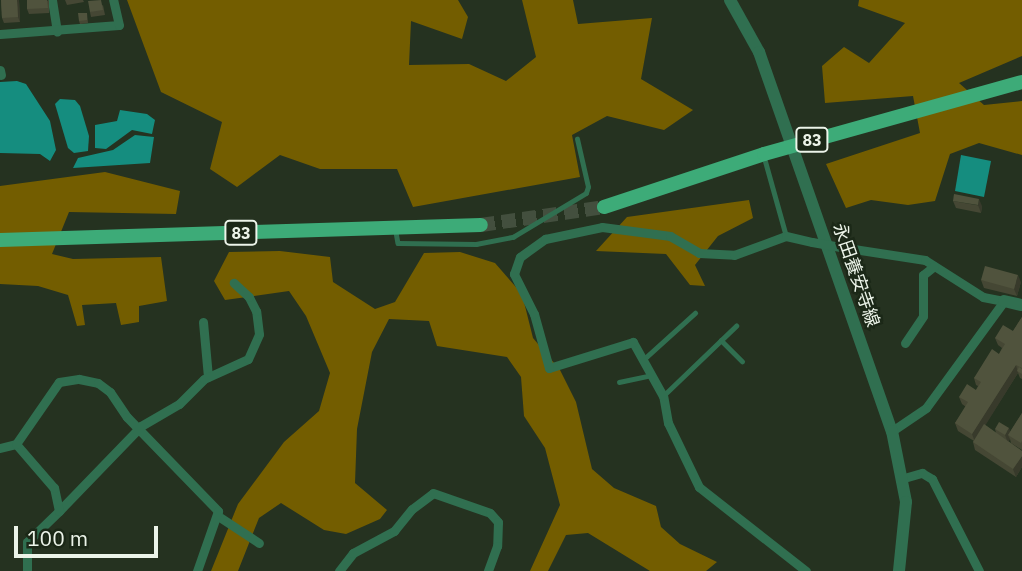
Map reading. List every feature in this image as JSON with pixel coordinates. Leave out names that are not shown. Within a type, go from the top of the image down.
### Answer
[{"type":"main road","name":"83","points":[[604,207],[764,154],[1022,82]]},
{"type":"main road","name":"83","points":[[0,240],[481,225]]},
{"type":"street","points":[[52,0],[57,32]]},
{"type":"street","points":[[0,34],[57,32],[119,25],[113,0]]},
{"type":"street","name":"永田養安寺線","points":[[730,0],[759,52],[892,431],[904,478],[906,526],[899,571]]},
{"type":"street","points":[[806,571],[699,487],[668,423],[663,396],[633,342],[549,368],[534,314],[514,274],[520,257],[545,239],[602,228],[670,236],[699,253],[734,255],[786,236],[846,248],[890,251],[934,265],[983,296],[1022,305]]},
{"type":"street","points":[[905,343],[923,316],[923,275],[934,265]]},
{"type":"street","points":[[27,571],[27,542],[141,426],[179,404],[208,377],[243,364],[259,334],[253,303],[234,283]]},
{"type":"street","points":[[892,431],[926,408],[1004,301]]},
{"type":"street","points":[[203,322],[208,377]]},
{"type":"street","points":[[0,448],[16,444],[58,382],[98,383],[218,511],[197,571]]},
{"type":"street","points":[[16,444],[54,488],[59,510]]},
{"type":"street","points":[[904,478],[922,473],[932,479],[979,571]]},
{"type":"street","points":[[339,571],[353,553],[394,531],[412,509],[433,493],[490,513],[498,522],[497,546],[488,571]]},
{"type":"street","points":[[218,516],[259,543]]},
{"type":"lane","points":[[396,227],[398,243],[476,244],[513,237],[586,193],[588,187],[577,139]]},
{"type":"lane","points":[[764,154],[786,236]]},
{"type":"lane","points":[[643,360],[695,313]]},
{"type":"lane","points":[[663,396],[736,326]]},
{"type":"lane","points":[[721,340],[741,361]]},
{"type":"lane","points":[[619,382],[652,375]]},
{"type":"shaded area","points":[[127,0],[458,0],[468,17],[462,39],[411,21],[409,65],[469,64],[506,81],[536,57],[522,0],[573,0],[578,24],[652,18],[641,79],[693,110],[664,130],[607,116],[572,135],[580,177],[413,207],[397,169],[320,169],[280,155],[237,187],[210,169],[222,122],[161,92]]},
{"type":"shaded area","points":[[859,0],[1022,0],[1022,56],[959,83],[984,105],[1022,101],[1022,155],[979,143],[950,154],[935,201],[908,205],[871,200],[846,208],[826,164],[920,133],[913,96],[825,103],[822,66],[844,47],[869,63],[905,23],[858,6]]},
{"type":"shaded area","points":[[105,172],[180,191],[176,214],[69,212],[52,254],[73,259],[161,257],[167,301],[139,306],[139,322],[121,325],[116,303],[82,305],[85,325],[77,326],[68,295],[38,286],[0,284],[0,186]]},
{"type":"shaded area","points":[[749,200],[753,218],[718,236],[695,265],[705,286],[690,285],[666,254],[596,251],[627,217]]},
{"type":"shaded area","points":[[280,251],[330,257],[333,282],[375,309],[395,302],[424,253],[460,252],[495,263],[522,294],[533,338],[560,370],[576,402],[592,469],[614,488],[656,506],[661,527],[680,544],[717,562],[706,571],[650,571],[588,533],[566,535],[548,571],[530,571],[560,505],[545,448],[524,416],[521,377],[507,357],[437,346],[429,321],[389,319],[372,352],[357,429],[355,483],[387,510],[380,519],[346,534],[324,530],[281,503],[259,518],[238,571],[211,571],[238,504],[284,442],[319,411],[330,373],[306,316],[289,291],[225,300],[214,281],[229,252]]},
{"type":"water","points":[[17,81],[26,84],[50,121],[56,150],[50,161],[40,154],[0,153],[0,82]]},
{"type":"water","points":[[60,99],[75,100],[80,106],[89,136],[88,151],[74,153],[68,148],[55,104]]},
{"type":"water","points":[[120,110],[147,114],[155,120],[152,134],[132,130],[106,149],[95,148],[95,125],[117,121]]},
{"type":"water","points":[[135,135],[154,137],[150,163],[73,168],[78,158],[113,150]]},
{"type":"water","points":[[961,155],[991,161],[984,197],[955,191]]},
{"type":"building","points":[[1,0],[17,0],[18,17],[2,18]]},
{"type":"building","points":[[27,0],[47,0],[48,8],[27,9]]},
{"type":"building","points":[[101,0],[103,10],[90,12],[88,1]]},
{"type":"building","points":[[78,13],[87,13],[87,20],[79,21]]},
{"type":"building","points":[[954,194],[979,199],[978,205],[953,201]]},
{"type":"building","points":[[985,266],[1018,275],[1014,289],[981,280]]},
{"type":"building","points":[[1022,317],[1022,368],[1016,365],[972,434],[955,423],[968,402],[959,397],[967,384],[976,390],[981,382],[974,378],[992,349],[999,354],[1005,344],[995,338],[1003,325],[1013,331]]},
{"type":"building","points":[[1022,413],[1022,441],[1021,443],[1008,435]]},
{"type":"building","points":[[999,422],[1009,428],[1005,435],[995,429]]},
{"type":"building","points":[[984,424],[1022,451],[1022,456],[1013,469],[973,442]]},
{"type":"tunnel","points":[[481,225],[604,207]]}]
